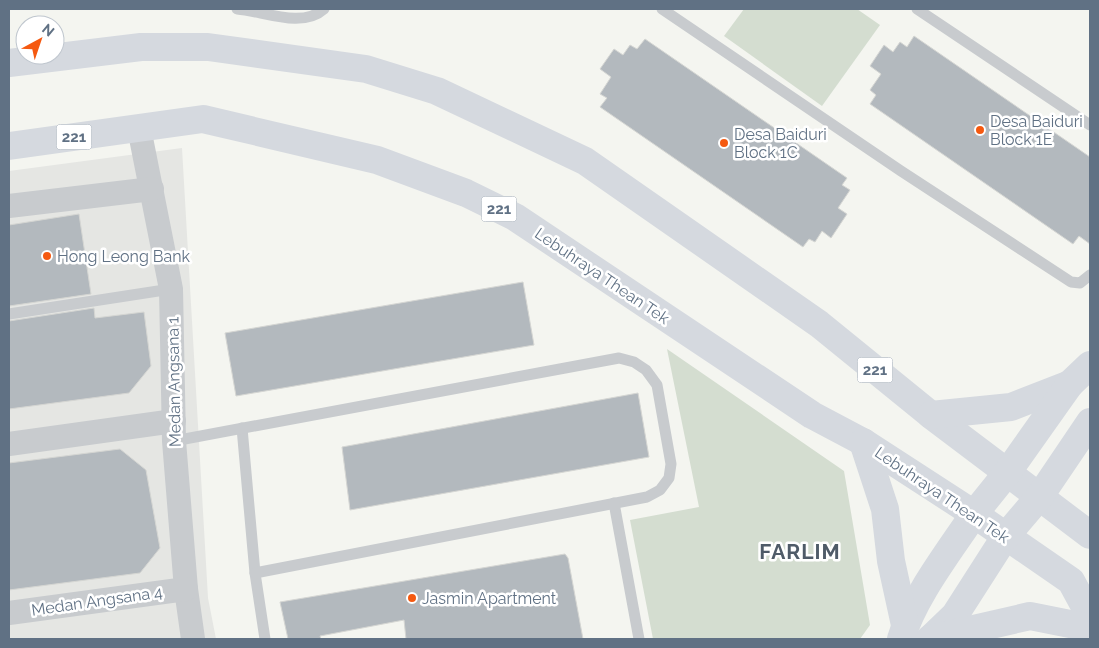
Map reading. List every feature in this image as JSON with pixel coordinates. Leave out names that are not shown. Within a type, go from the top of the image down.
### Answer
[{"type":"main road","name":"221","points":[[9,63],[141,47],[208,47],[366,69],[437,91],[585,161],[819,324],[931,415],[1040,496]]},
{"type":"main road","name":"Lebuhraya Thean Tek","points":[[9,146],[203,120],[377,160],[466,193],[515,217],[812,415],[863,442],[974,514],[1071,581],[1090,616]]},
{"type":"main road","points":[[903,632],[974,514],[1008,473],[1070,384],[1090,365]]},
{"type":"main road","points":[[931,415],[1011,407],[1070,384]]},
{"type":"main road","points":[[930,639],[955,615],[1005,537],[1040,496],[1090,422]]},
{"type":"main road","points":[[863,442],[885,509],[891,561],[903,632]]},
{"type":"main road","points":[[1040,496],[1090,535]]},
{"type":"main road","points":[[930,639],[1030,616],[1090,628]]},
{"type":"street","name":"Medan Angsana 1","points":[[139,128],[171,289],[174,431],[186,589],[193,639]]},
{"type":"street","points":[[9,206],[152,189]]},
{"type":"street","points":[[9,444],[174,431]]},
{"type":"street","name":"Medan Angsana 4","points":[[9,613],[186,589]]},
{"type":"lane","points":[[243,9],[295,18],[313,16],[324,9]]},
{"type":"lane","points":[[662,9],[1071,282],[1080,284],[1090,275]]},
{"type":"lane","points":[[918,9],[1090,125]]},
{"type":"lane","points":[[9,314],[171,289]]},
{"type":"lane","points":[[174,431],[242,428],[619,358],[634,362],[646,370],[657,385],[671,464],[669,478],[660,490],[647,497],[254,573]]},
{"type":"lane","points":[[242,428],[254,573],[265,639]]},
{"type":"lane","points":[[614,504],[639,639]]},
{"type":"shaded area","points":[[744,9],[857,9],[880,25],[822,106],[724,36]]},
{"type":"shaded area","points":[[182,148],[208,598],[216,639],[9,639],[9,171]]},
{"type":"shaded area","points":[[667,349],[844,471],[870,625],[860,639],[653,639],[630,520],[699,507]]},
{"type":"building","name":"Desa Baiduri Block 1E","points":[[914,36],[1090,157],[1090,244],[1079,236],[1073,244],[870,104],[876,95],[870,90],[881,74],[870,66],[884,45],[893,52],[900,42],[907,47]]},
{"type":"building","name":"Desa Baiduri Block 1C","points":[[645,39],[847,178],[842,185],[850,190],[838,208],[847,214],[831,238],[822,231],[815,242],[809,239],[803,247],[600,107],[607,98],[600,94],[611,77],[600,69],[614,49],[623,55],[630,45],[637,49]]},
{"type":"building","points":[[79,214],[91,294],[9,306],[9,225]]},
{"type":"building","points":[[523,282],[534,345],[236,396],[225,333]]},
{"type":"building","points":[[94,308],[95,318],[144,312],[151,366],[129,393],[9,409],[9,321]]},
{"type":"building","points":[[638,393],[649,457],[350,510],[342,447]]},
{"type":"building","points":[[120,449],[146,470],[160,548],[140,573],[9,590],[9,463]]},
{"type":"building","name":"Jasmin Apartment","points":[[565,554],[568,558],[583,639],[406,639],[404,620],[320,636],[321,639],[288,639],[280,602]]},
{"type":"place","name":"Desa Baiduri Block 1E","points":[[980,130]]},
{"type":"place","name":"Desa Baiduri Block 1C","points":[[724,143]]},
{"type":"place","name":"Hong Leong Bank","points":[[47,256]]},
{"type":"place","name":"Jasmin Apartment","points":[[412,598]]},
{"type":"district","name":"FARLIM","points":[[800,551]]}]
